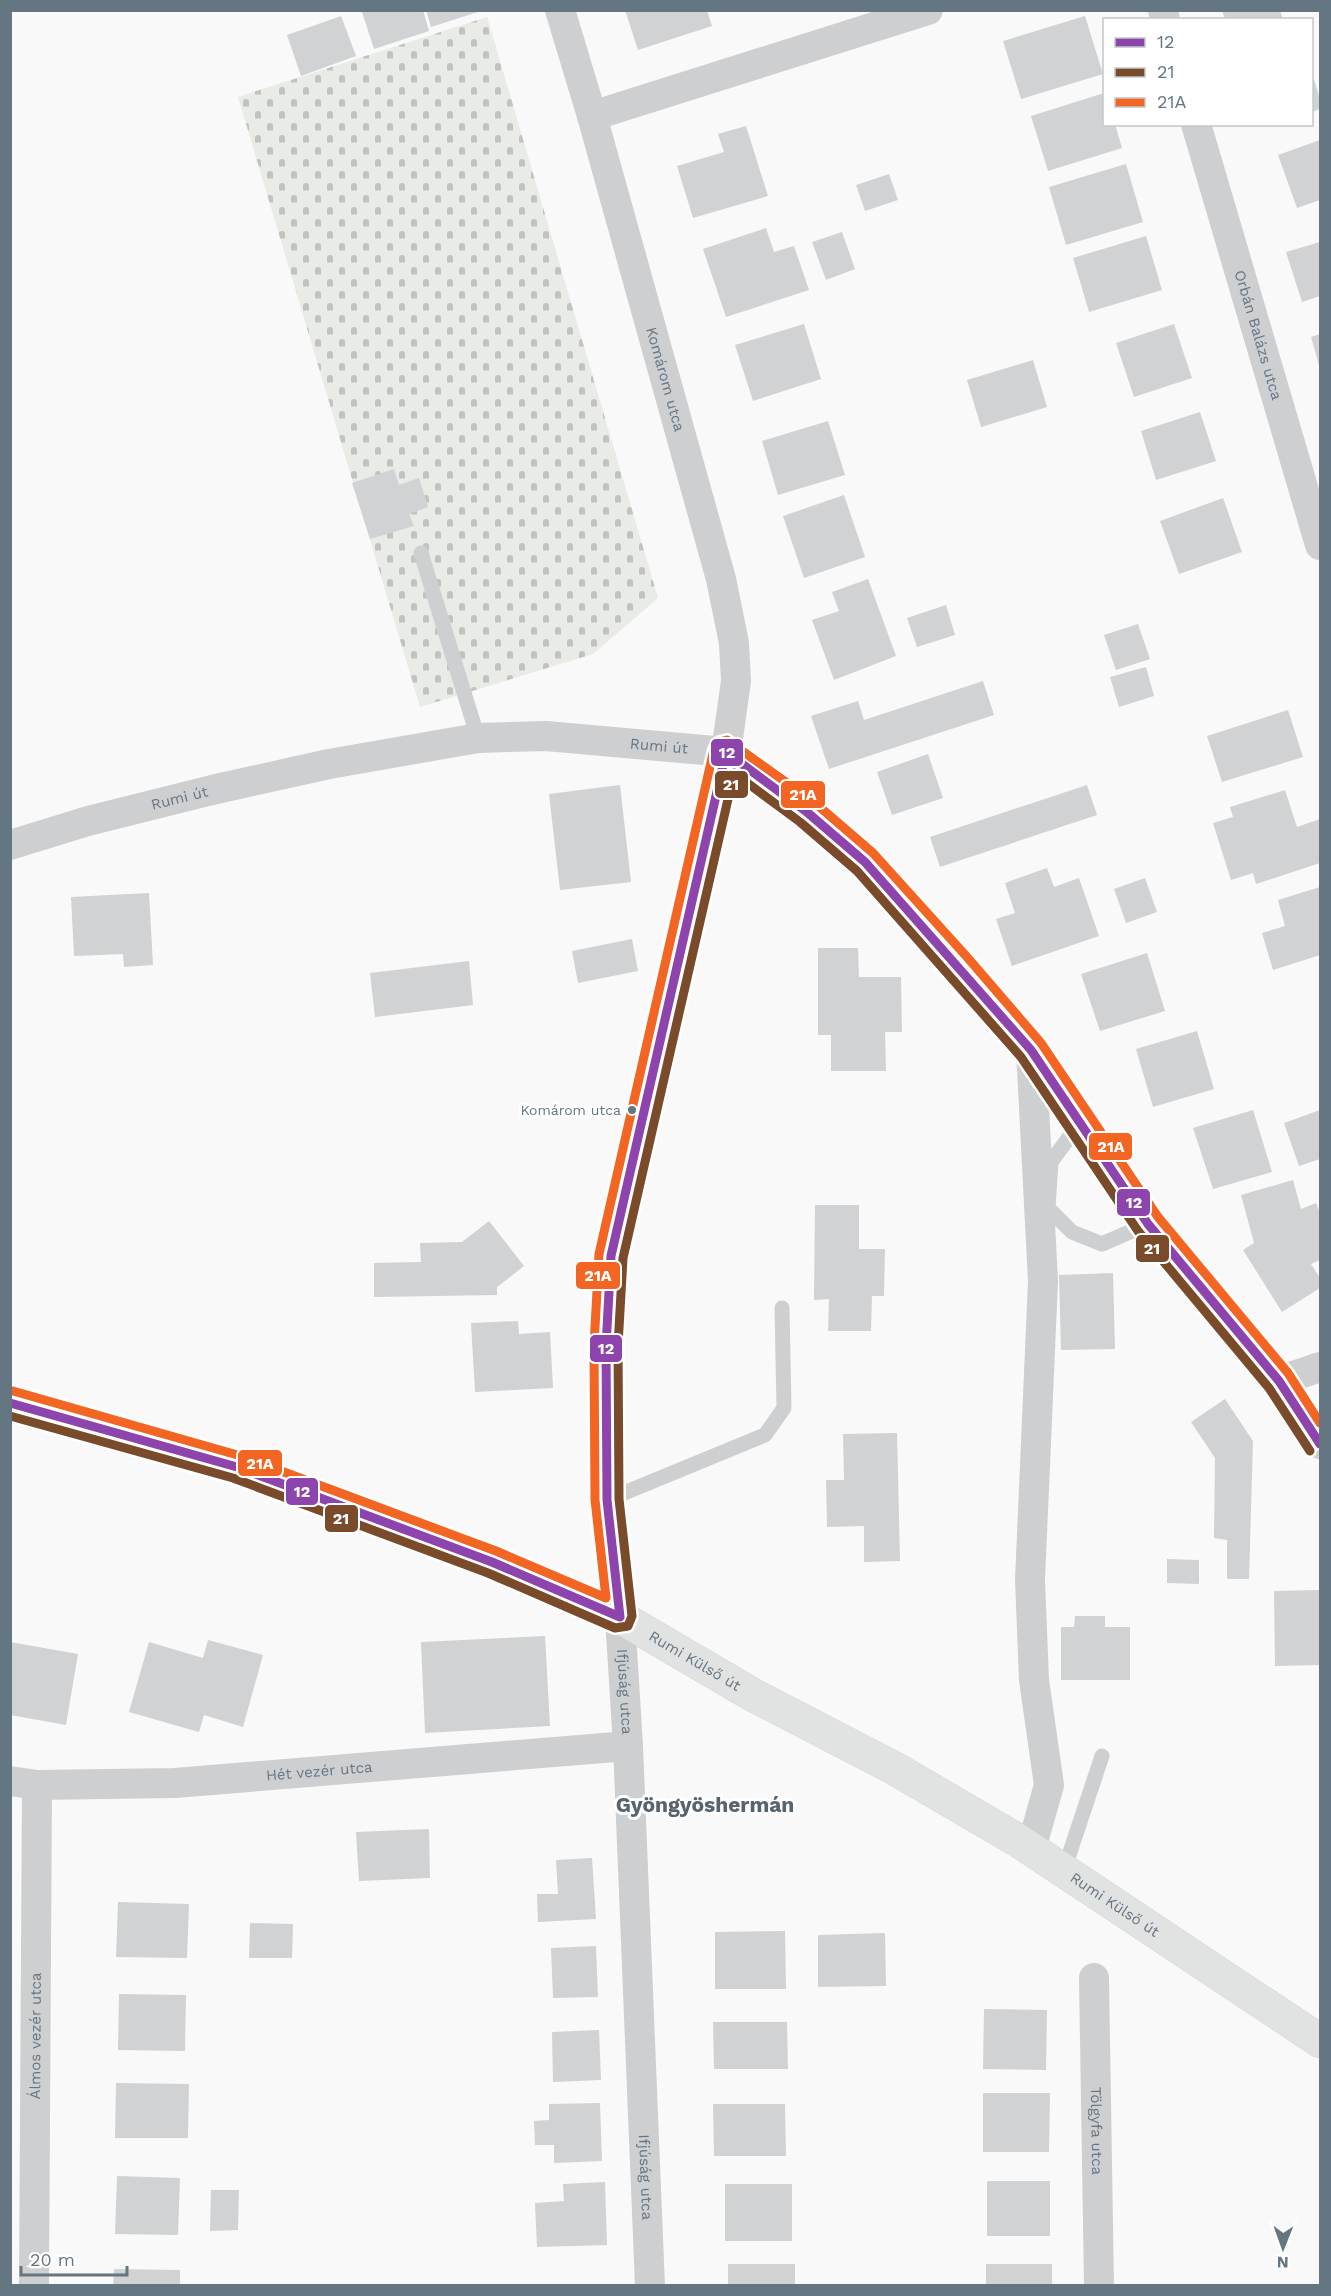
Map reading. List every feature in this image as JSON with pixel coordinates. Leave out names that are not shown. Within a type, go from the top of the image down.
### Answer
[{"type":"street","name":"Komárom utca","points":[[560,10],[592,116],[721,579],[734,643],[736,681],[726,752]]},
{"type":"street","points":[[592,116],[928,10]]},
{"type":"street","name":"Orbán Balázs utca","points":[[1197,126],[1320,545]]},
{"type":"street","name":"Rumi út","points":[[10,845],[88,821],[212,790],[329,764],[478,738],[546,736],[726,752]]},
{"type":"street","points":[[726,752],[808,813],[865,862],[1031,1050],[1081,1121],[1148,1224],[1279,1381],[1320,1444]]},
{"type":"street","name":"Ifjúság utca","points":[[650,2286],[628,1746],[620,1617],[607,1500],[606,1346],[611,1256],[726,752]]},
{"type":"street","points":[[1031,1050],[1043,1281],[1030,1580],[1034,1680],[1049,1785],[1031,1849]]},
{"type":"street","points":[[1279,1381],[1320,1367]]},
{"type":"street","name":"Rumi Külső út","points":[[10,1403],[237,1467],[492,1562],[620,1617],[753,1695],[894,1768],[1031,1849],[1320,2041]]},
{"type":"street","name":"Hét vezér utca","points":[[24,1783],[175,1783],[628,1746]]},
{"type":"street","name":"Álmos vezér utca","points":[[24,1783],[33,2286]]},
{"type":"street","name":"Tölgyfa utca","points":[[1094,1978],[1099,2286]]},
{"type":"lane","points":[[421,553],[478,738]]},
{"type":"lane","points":[[1081,1121],[1051,1162],[1048,1208],[1072,1232],[1101,1244],[1148,1224]]},
{"type":"lane","points":[[607,1500],[765,1435],[784,1408],[782,1308]]},
{"type":"lane","points":[[1064,1870],[1102,1756]]},
{"type":"green space","points":[[487,17],[658,598],[593,654],[420,707],[238,97]]},
{"type":"building","points":[[366,10],[423,10],[429,31],[374,49],[362,12]]},
{"type":"building","points":[[426,10],[481,10],[481,11],[431,27]]},
{"type":"building","points":[[625,10],[707,10],[712,26],[638,50]]},
{"type":"building","points":[[1222,10],[1280,10],[1282,18],[1224,18]]},
{"type":"building","points":[[341,16],[356,56],[301,76],[287,35]]},
{"type":"building","points":[[1085,16],[1103,74],[1021,99],[1003,41]]},
{"type":"building","points":[[1313,76],[1320,99],[1320,109],[1313,112]]},
{"type":"building","points":[[1103,93],[1103,126],[1116,126],[1122,148],[1048,171],[1031,116]]},
{"type":"building","points":[[746,126],[768,196],[693,218],[677,166],[724,152],[718,134]]},
{"type":"building","points":[[1320,140],[1320,200],[1297,208],[1278,155]]},
{"type":"building","points":[[1126,164],[1143,222],[1066,245],[1049,187]]},
{"type":"building","points":[[889,174],[898,200],[865,211],[856,185]]},
{"type":"building","points":[[766,228],[774,252],[794,246],[809,290],[726,317],[703,249]]},
{"type":"building","points":[[842,232],[855,269],[826,280],[812,242]]},
{"type":"building","points":[[1146,236],[1162,290],[1089,312],[1073,258]]},
{"type":"building","points":[[1320,242],[1320,296],[1302,302],[1286,252]]},
{"type":"building","points":[[804,324],[821,379],[753,401],[735,345]]},
{"type":"building","points":[[1174,324],[1192,378],[1134,397],[1116,343]]},
{"type":"building","points":[[1320,334],[1320,369],[1311,337]]},
{"type":"building","points":[[1033,360],[1047,407],[981,427],[967,380]]},
{"type":"building","points":[[1200,412],[1216,461],[1156,480],[1141,431]]},
{"type":"building","points":[[828,421],[845,475],[778,495],[762,441]]},
{"type":"building","points":[[394,469],[399,485],[419,478],[428,507],[409,514],[414,526],[370,539],[352,483]]},
{"type":"building","points":[[844,495],[865,557],[804,578],[783,516]]},
{"type":"building","points":[[1223,498],[1242,552],[1179,574],[1160,521]]},
{"type":"building","points":[[868,579],[896,656],[834,680],[812,620],[839,611],[832,592]]},
{"type":"building","points":[[946,605],[955,635],[917,647],[907,618]]},
{"type":"building","points":[[1138,624],[1150,659],[1116,670],[1104,635]]},
{"type":"building","points":[[1146,667],[1154,696],[1119,707],[1110,677]]},
{"type":"building","points":[[983,681],[994,715],[829,769],[811,716],[858,701],[864,720]]},
{"type":"building","points":[[1288,710],[1303,757],[1222,782],[1207,736]]},
{"type":"building","points":[[928,754],[943,798],[892,815],[877,772]]},
{"type":"building","points":[[620,785],[631,882],[560,890],[549,794]]},
{"type":"building","points":[[1087,785],[1097,815],[940,867],[930,837]]},
{"type":"building","points":[[1285,790],[1297,827],[1320,819],[1320,863],[1256,884],[1253,873],[1231,880],[1213,823],[1233,817],[1230,807]]},
{"type":"building","points":[[1047,868],[1054,887],[1079,878],[1099,936],[1012,966],[996,919],[1015,913],[1005,883]]},
{"type":"building","points":[[1145,878],[1157,912],[1126,923],[1114,889]]},
{"type":"building","points":[[1320,887],[1320,955],[1273,970],[1262,933],[1285,926],[1278,900]]},
{"type":"building","points":[[149,893],[153,965],[124,967],[123,954],[74,956],[71,897]]},
{"type":"building","points":[[632,939],[638,971],[578,983],[572,951]]},
{"type":"building","points":[[818,948],[858,948],[859,977],[901,977],[902,1032],[885,1032],[886,1071],[831,1071],[831,1035],[818,1035]]},
{"type":"building","points":[[1147,953],[1165,1011],[1100,1031],[1081,974]]},
{"type":"building","points":[[469,961],[473,1005],[375,1017],[370,973]]},
{"type":"building","points":[[1197,1031],[1214,1089],[1153,1107],[1136,1049]]},
{"type":"building","points":[[1253,1110],[1272,1172],[1213,1189],[1193,1128]]},
{"type":"building","points":[[1320,1110],[1320,1159],[1299,1166],[1284,1123]]},
{"type":"building","points":[[1293,1180],[1301,1209],[1316,1203],[1320,1213],[1320,1260],[1311,1264],[1320,1278],[1320,1288],[1282,1312],[1243,1250],[1254,1243],[1241,1195]]},
{"type":"building","points":[[815,1205],[859,1205],[859,1249],[885,1249],[884,1296],[872,1296],[871,1331],[828,1331],[829,1299],[814,1300]]},
{"type":"building","points":[[489,1221],[524,1266],[497,1287],[497,1295],[374,1297],[374,1263],[421,1262],[420,1243],[462,1242]]},
{"type":"building","points":[[1113,1273],[1115,1349],[1061,1350],[1059,1275]]},
{"type":"building","points":[[518,1321],[519,1334],[550,1332],[553,1388],[475,1392],[471,1323]]},
{"type":"building","points":[[1225,1399],[1253,1441],[1249,1579],[1227,1579],[1227,1540],[1214,1538],[1215,1458],[1191,1422]]},
{"type":"building","points":[[897,1433],[900,1561],[864,1562],[864,1526],[827,1527],[826,1480],[844,1480],[843,1434]]},
{"type":"building","points":[[1167,1559],[1199,1560],[1199,1584],[1167,1583]]},
{"type":"building","points":[[1320,1590],[1320,1665],[1275,1666],[1274,1591]]},
{"type":"building","points":[[1075,1616],[1105,1616],[1105,1627],[1130,1627],[1130,1680],[1061,1680],[1061,1627],[1074,1627]]},
{"type":"building","points":[[545,1636],[550,1726],[425,1733],[421,1642]]},
{"type":"building","points":[[208,1640],[263,1655],[243,1727],[204,1715],[199,1732],[129,1712],[149,1642],[203,1658]]},
{"type":"building","points":[[10,1642],[78,1654],[66,1725],[10,1715]]},
{"type":"building","points":[[429,1829],[430,1878],[359,1881],[356,1832]]},
{"type":"building","points":[[592,1858],[596,1919],[538,1922],[537,1894],[558,1894],[556,1860]]},
{"type":"building","points":[[118,1902],[189,1904],[187,1958],[116,1957]]},
{"type":"building","points":[[250,1923],[293,1924],[292,1958],[249,1958]]},
{"type":"building","points":[[785,1931],[786,1989],[715,1989],[715,1932]]},
{"type":"building","points":[[885,1933],[886,1986],[818,1987],[818,1935]]},
{"type":"building","points":[[596,1946],[598,1997],[553,1998],[551,1948]]},
{"type":"building","points":[[119,1994],[186,1995],[185,2051],[118,2050]]},
{"type":"building","points":[[984,2009],[1047,2010],[1046,2070],[983,2069]]},
{"type":"building","points":[[713,2022],[787,2022],[788,2069],[714,2069]]},
{"type":"building","points":[[599,2030],[601,2080],[553,2082],[552,2032]]},
{"type":"building","points":[[116,2083],[189,2084],[188,2138],[115,2138]]},
{"type":"building","points":[[983,2093],[1050,2093],[1049,2152],[983,2152]]},
{"type":"building","points":[[600,2103],[602,2161],[554,2163],[554,2145],[535,2145],[534,2121],[549,2120],[549,2104]]},
{"type":"building","points":[[713,2104],[785,2104],[786,2156],[714,2156]]},
{"type":"building","points":[[117,2176],[180,2178],[178,2235],[115,2234]]},
{"type":"building","points":[[987,2181],[1050,2181],[1050,2236],[987,2236]]},
{"type":"building","points":[[605,2182],[607,2245],[537,2247],[535,2203],[564,2201],[563,2184]]},
{"type":"building","points":[[725,2184],[792,2184],[792,2241],[725,2241]]},
{"type":"building","points":[[211,2190],[239,2190],[238,2230],[210,2231]]},
{"type":"building","points":[[728,2264],[795,2264],[795,2286],[728,2286]]},
{"type":"building","points":[[986,2264],[1052,2264],[1052,2286],[986,2286]]},
{"type":"building","points":[[114,2269],[180,2270],[180,2286],[113,2286]]},
{"type":"transit line","name":"21A","points":[[13,1391],[241,1456],[496,1551],[606,1598],[595,1500],[594,1346],[599,1254],[714,749],[719,742],[727,740],[815,803],[873,853],[967,957],[1041,1043],[1158,1217],[1288,1373],[1320,1423]]},
{"type":"transit line","name":"12","points":[[10,1403],[237,1467],[492,1562],[620,1617],[607,1500],[606,1346],[611,1256],[726,752],[808,813],[865,862],[1031,1050],[1148,1224],[1279,1381],[1320,1444]]},
{"type":"transit line","name":"21","points":[[10,1416],[233,1478],[488,1573],[615,1628],[628,1626],[632,1616],[619,1499],[618,1346],[623,1258],[734,773],[800,822],[857,871],[1021,1057],[1138,1231],[1269,1388],[1310,1451]]},
{"type":"place","name":"Komárom utca","points":[[632,1110]]},
{"type":"district","name":"Gyöngyöshermán","points":[[705,1804]]}]
